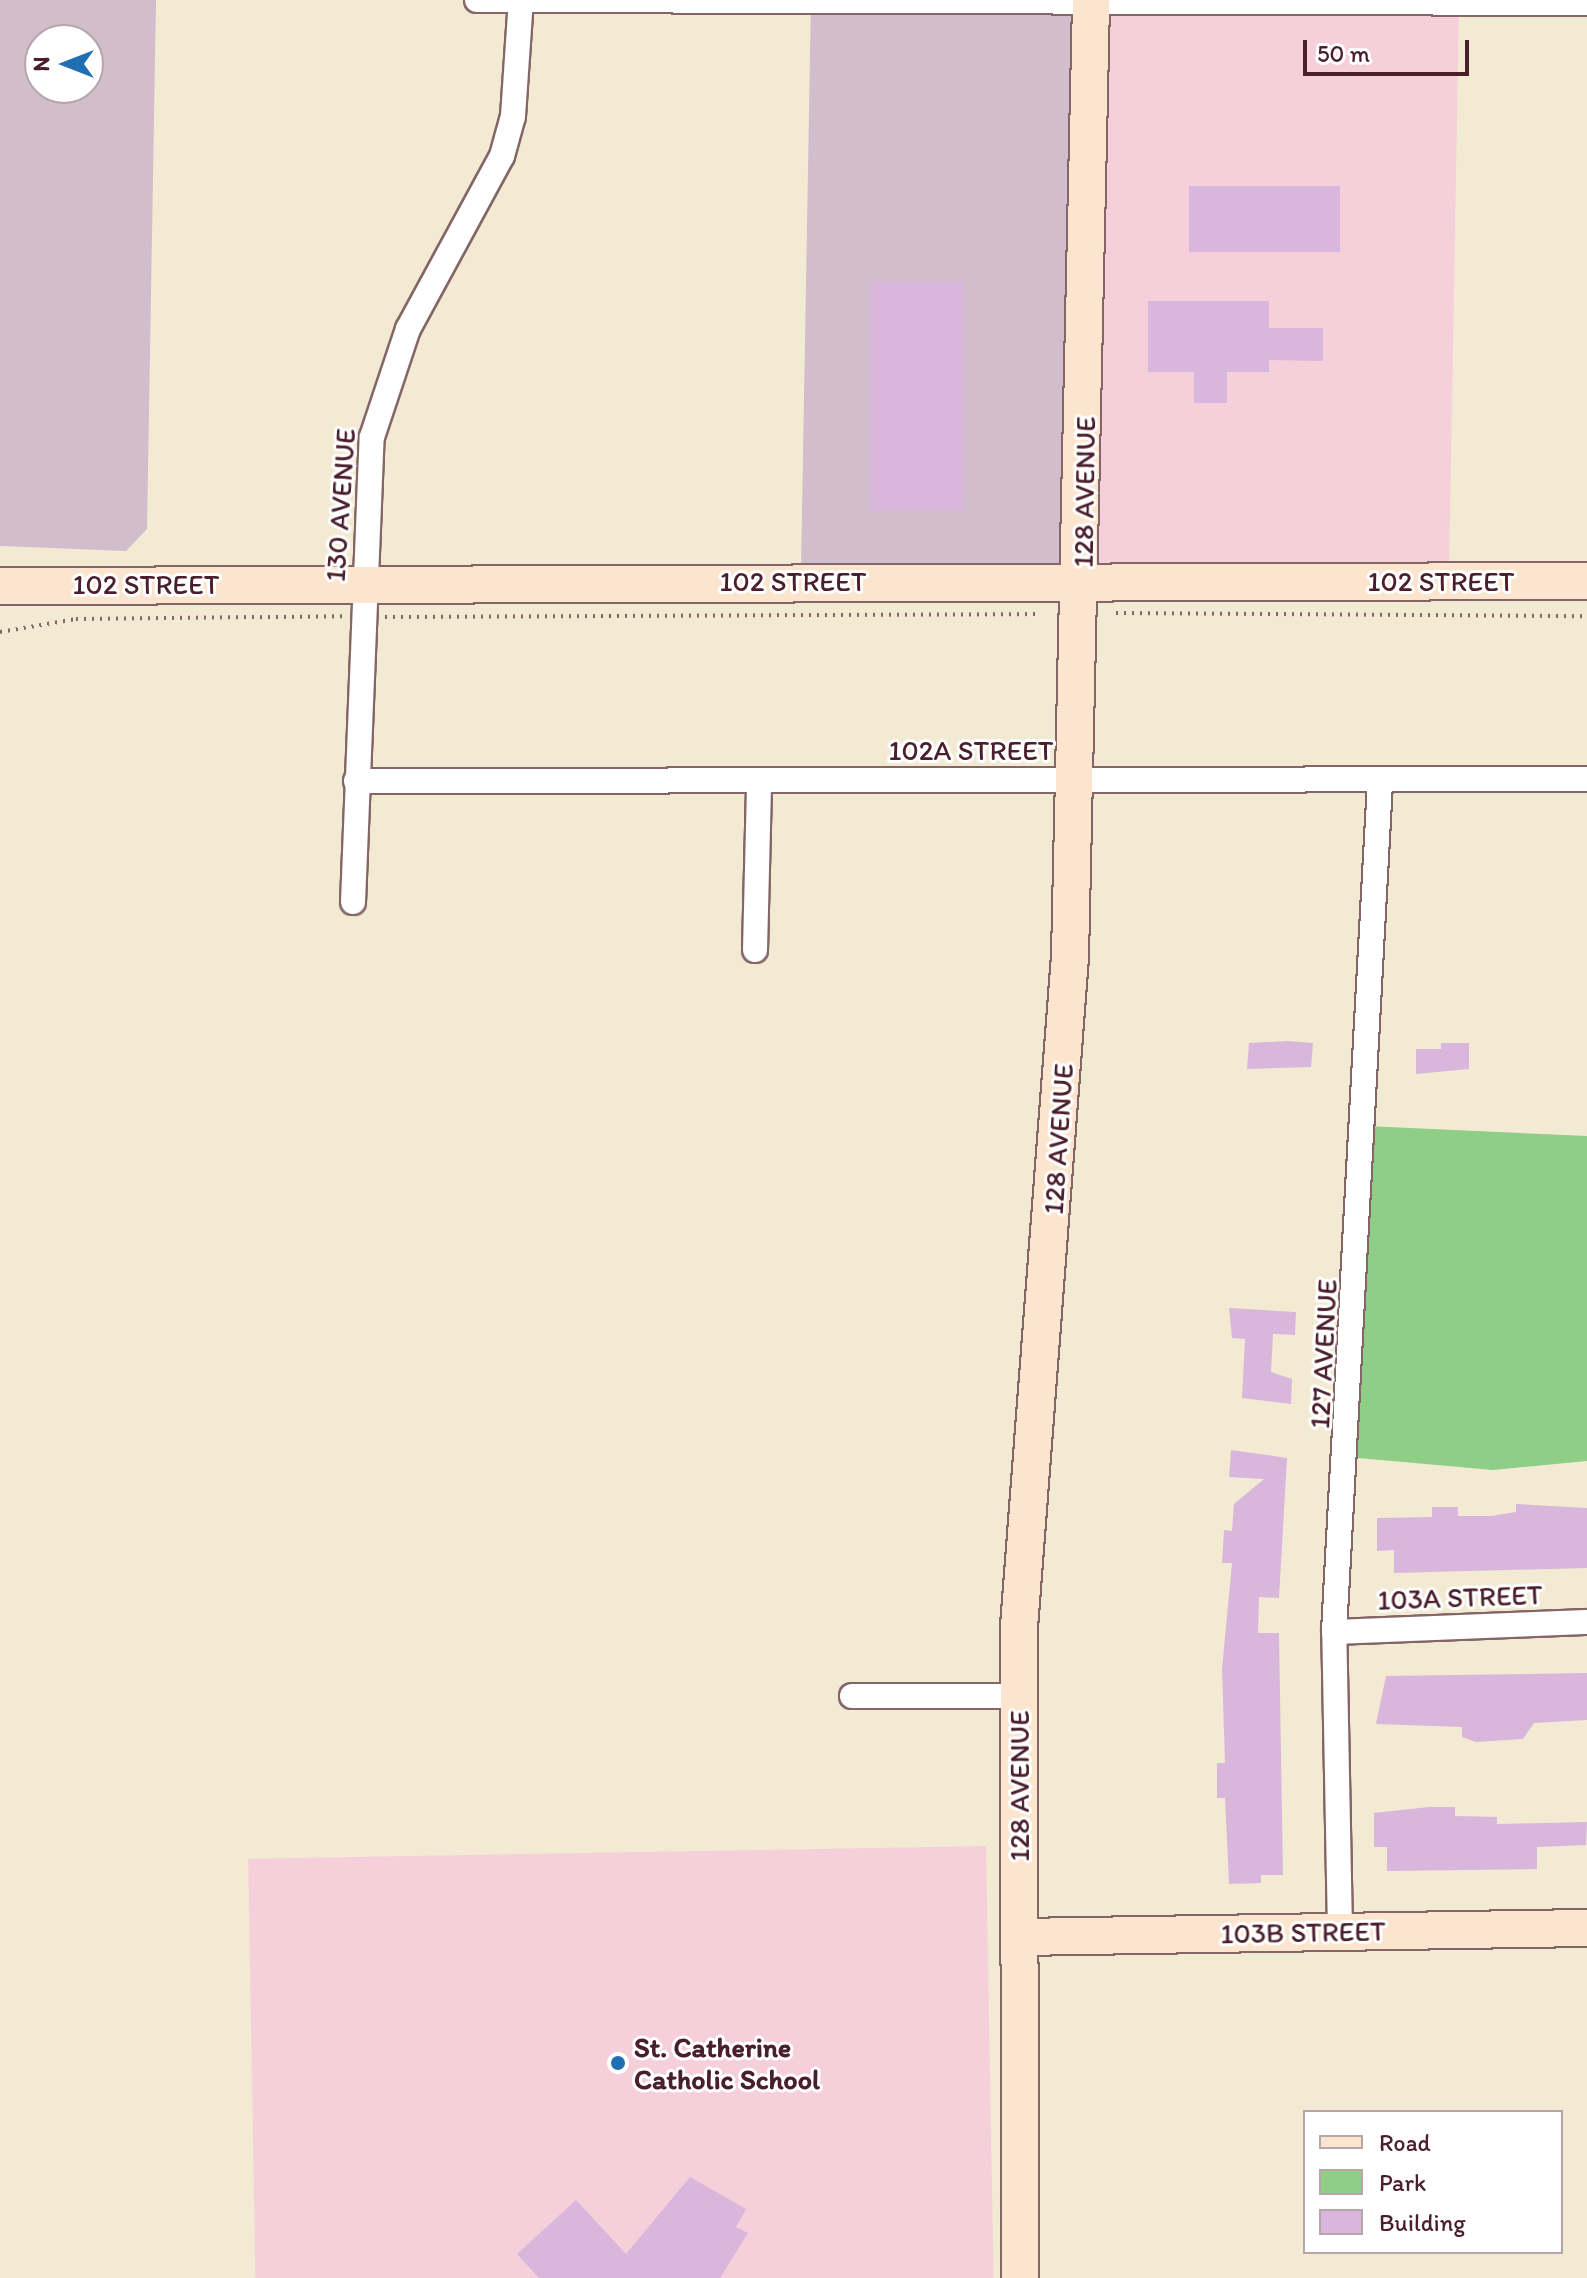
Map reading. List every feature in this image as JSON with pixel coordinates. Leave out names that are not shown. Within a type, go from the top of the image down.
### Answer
[{"type":"street","points":[[477,0],[1587,3]]},
{"type":"street","name":"130 AVENUE","points":[[353,902],[365,490],[385,389],[408,329],[502,156],[513,116],[521,0]]},
{"type":"street","name":"128 AVENUE","points":[[1020,2278],[1019,1696],[1061,1116],[1076,779],[1082,597],[1091,1]]},
{"type":"street","name":"102 STREET","points":[[0,586],[363,599],[1082,597],[1587,581]]},
{"type":"street","name":"102A STREET","points":[[356,781],[1076,779],[1380,782],[1587,779]]},
{"type":"street","points":[[755,950],[759,781]]},
{"type":"street","name":"127 AVENUE","points":[[1340,1931],[1334,1632],[1380,782]]},
{"type":"street","name":"103A STREET","points":[[1334,1632],[1587,1622]]},
{"type":"street","points":[[852,1696],[1019,1696]]},
{"type":"street","name":"103B STREET","points":[[1019,1937],[1587,1928]]},
{"type":"path","points":[[0,632],[76,619],[363,599],[1082,597],[1587,616]]},
{"type":"shaded area","points":[[0,0],[156,0],[147,529],[126,551],[0,546]]},
{"type":"shaded area","points":[[811,0],[1091,0],[1081,582],[801,577]]},
{"type":"shaded area","points":[[1091,0],[1459,6],[1449,588],[1081,582]]},
{"type":"shaded area","name":"St. Catherine Catholic School","points":[[986,1846],[994,2278],[255,2278],[248,1859]]},
{"type":"green space","points":[[1366,1126],[1587,1136],[1587,1461],[1493,1470],[1347,1457]]},
{"type":"building","points":[[1189,186],[1340,186],[1340,252],[1189,252]]},
{"type":"building","points":[[870,281],[963,281],[963,510],[870,510]]},
{"type":"building","points":[[1148,301],[1269,301],[1269,328],[1323,328],[1323,361],[1269,360],[1269,372],[1227,372],[1227,403],[1194,403],[1194,372],[1148,372]]},
{"type":"building","points":[[1249,1043],[1313,1043],[1311,1067],[1247,1069]]},
{"type":"building","points":[[1441,1043],[1469,1043],[1469,1069],[1416,1074],[1416,1049],[1441,1049]]},
{"type":"building","points":[[1229,1308],[1296,1312],[1295,1335],[1273,1334],[1271,1372],[1292,1379],[1291,1404],[1242,1398],[1245,1339],[1232,1338]]},
{"type":"building","points":[[1231,1450],[1287,1458],[1279,1598],[1259,1597],[1258,1633],[1279,1633],[1283,1875],[1261,1875],[1261,1883],[1229,1884],[1225,1798],[1217,1798],[1217,1763],[1225,1763],[1222,1669],[1232,1563],[1222,1563],[1224,1530],[1232,1531],[1234,1504],[1264,1479],[1229,1477]]},
{"type":"building","points":[[1516,1504],[1587,1508],[1587,1568],[1394,1573],[1394,1550],[1377,1551],[1377,1518],[1432,1517],[1432,1507],[1458,1507],[1458,1516],[1491,1516],[1516,1512]]},
{"type":"building","points":[[1587,1673],[1587,1720],[1534,1723],[1523,1739],[1476,1742],[1462,1737],[1462,1727],[1376,1724],[1386,1676]]},
{"type":"building","points":[[1455,1807],[1455,1816],[1497,1817],[1497,1824],[1587,1822],[1586,1845],[1537,1847],[1537,1869],[1387,1871],[1387,1847],[1374,1847],[1374,1813]]},
{"type":"building","name":"St. Catherine Catholic School","points":[[690,2177],[746,2209],[736,2227],[748,2233],[720,2278],[539,2278],[517,2254],[576,2200],[626,2254]]},
{"type":"place","name":"St. Catherine Catholic School","points":[[618,2063]]}]
